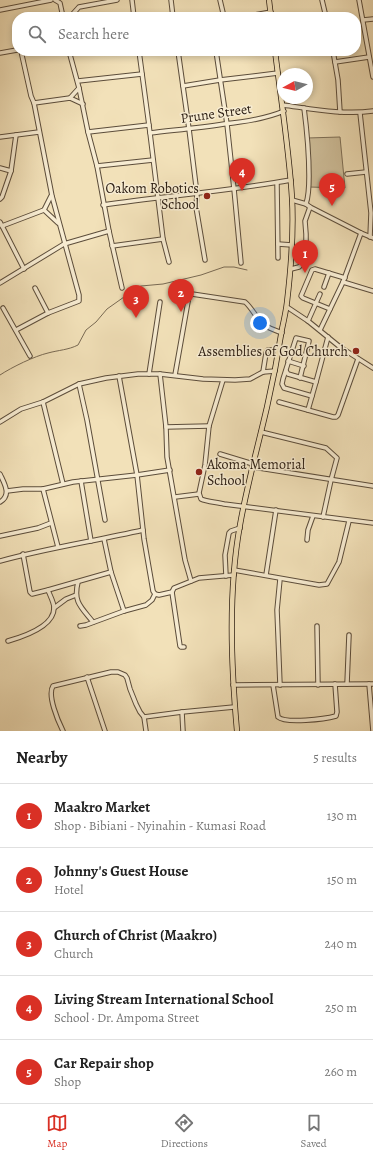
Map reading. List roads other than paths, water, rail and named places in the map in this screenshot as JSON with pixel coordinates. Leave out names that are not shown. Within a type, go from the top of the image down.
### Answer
[{"type":"main road","points":[[269,0],[271,12]]},
{"type":"main road","points":[[276,56],[277,68]]},
{"type":"main road","points":[[237,731],[233,685],[234,573],[244,506],[279,350],[291,269],[292,200],[283,105]]},
{"type":"street","points":[[0,10],[51,0]]},
{"type":"street","points":[[55,0],[58,0],[60,3],[61,12]]},
{"type":"street","points":[[74,12],[79,7],[117,0]]},
{"type":"street","points":[[132,0],[133,12]]},
{"type":"street","points":[[171,0],[172,12]]},
{"type":"street","points":[[220,0],[223,12]]},
{"type":"street","points":[[322,0],[325,12]]},
{"type":"street","points":[[359,0],[373,77]]},
{"type":"street","points":[[363,20],[373,19]]},
{"type":"street","points":[[0,53],[12,51]]},
{"type":"street","points":[[16,330],[48,314],[80,301],[52,196],[34,103],[22,56]]},
{"type":"street","points":[[71,56],[97,166],[103,205],[122,288]]},
{"type":"street","points":[[140,56],[163,239],[169,262]]},
{"type":"street","points":[[179,56],[197,194],[196,206],[205,260]]},
{"type":"street","points":[[217,56],[227,124],[241,263]]},
{"type":"street","points":[[334,56],[338,80],[340,112]]},
{"type":"street","points":[[335,62],[370,57]]},
{"type":"street","points":[[183,86],[277,73]]},
{"type":"street","points":[[78,81],[142,74]]},
{"type":"street","points":[[70,98],[79,88]]},
{"type":"street","points":[[34,103],[70,98],[83,104]]},
{"type":"street","points":[[283,105],[340,112],[360,113],[373,111]]},
{"type":"street","points":[[304,108],[309,160],[309,192],[306,204]]},
{"type":"street","name":"Prune Street","points":[[150,133],[227,124],[273,116],[284,111]]},
{"type":"street","points":[[292,200],[306,204],[361,234],[372,237],[372,213],[360,113]]},
{"type":"street","points":[[88,132],[149,125]]},
{"type":"street","points":[[0,136],[39,132]]},
{"type":"street","points":[[0,199],[11,170],[16,135]]},
{"type":"street","points":[[97,166],[153,160]]},
{"type":"street","points":[[0,168],[11,170]]},
{"type":"street","points":[[347,174],[366,172]]},
{"type":"street","points":[[103,205],[158,197],[197,194],[291,180]]},
{"type":"street","points":[[277,183],[278,258]]},
{"type":"street","points":[[24,269],[1,224],[44,210],[52,196]]},
{"type":"street","points":[[291,269],[301,265],[306,242],[305,220],[310,207]]},
{"type":"street","points":[[44,210],[59,224]]},
{"type":"street","points":[[0,234],[4,231]]},
{"type":"street","points":[[0,283],[64,244],[109,231]]},
{"type":"street","points":[[320,330],[344,280],[361,234]]},
{"type":"street","points":[[112,246],[163,239]]},
{"type":"street","points":[[278,244],[292,245]]},
{"type":"street","points":[[330,309],[301,296],[312,270],[315,269],[329,273],[373,291]]},
{"type":"street","points":[[324,287],[329,273]]},
{"type":"street","points":[[35,288],[48,314]]},
{"type":"street","points":[[175,375],[189,296],[192,294],[245,302],[250,306],[264,325],[282,333]]},
{"type":"street","points":[[308,321],[320,294]]},
{"type":"street","points":[[149,374],[160,302]]},
{"type":"street","points":[[286,307],[308,321],[358,359],[373,368]]},
{"type":"street","points":[[3,308],[30,356]]},
{"type":"street","points":[[308,410],[328,337]]},
{"type":"street","points":[[300,378],[310,344],[307,340],[296,338],[282,384],[284,388],[312,396]]},
{"type":"street","points":[[263,372],[268,350],[279,350]]},
{"type":"street","points":[[279,402],[336,417],[358,359]]},
{"type":"street","points":[[288,361],[304,366]]},
{"type":"street","points":[[0,422],[21,409],[43,402],[79,384],[106,378],[160,374],[203,379],[250,379],[263,372],[275,371]]},
{"type":"street","points":[[286,371],[288,374],[316,382]]},
{"type":"street","points":[[160,374],[166,427],[166,450],[191,581]]},
{"type":"street","points":[[119,376],[137,475],[143,530],[153,591],[155,594]]},
{"type":"street","points":[[223,380],[209,426],[205,465],[199,494],[201,499],[205,501],[373,523]]},
{"type":"street","points":[[79,384],[105,520]]},
{"type":"street","points":[[43,402],[63,484]]},
{"type":"street","points":[[166,427],[209,426]]},
{"type":"street","points":[[261,432],[326,448],[337,458],[323,517]]},
{"type":"street","points":[[220,454],[253,465],[331,480],[373,486]]},
{"type":"street","points":[[7,491],[43,489],[81,481],[170,470]]},
{"type":"street","points":[[0,474],[7,491],[6,496],[0,502]]},
{"type":"street","points":[[81,481],[91,541]]},
{"type":"street","points":[[43,489],[58,547]]},
{"type":"street","points":[[175,497],[199,494]]},
{"type":"street","points":[[266,575],[276,510]]},
{"type":"street","points":[[307,540],[308,530],[313,516]]},
{"type":"street","points":[[155,594],[157,595],[172,592],[174,588],[202,578],[226,576],[234,573],[266,575],[280,579],[319,585],[327,584],[339,562],[349,521]]},
{"type":"street","points":[[0,536],[38,528],[51,523]]},
{"type":"street","points":[[226,576],[225,555],[229,533],[240,528]]},
{"type":"street","points":[[0,561],[23,554],[143,530]]},
{"type":"street","points":[[104,539],[111,572],[124,611]]},
{"type":"street","points":[[23,554],[30,592],[34,594],[111,572]]},
{"type":"street","points":[[280,579],[277,610],[280,685]]},
{"type":"street","points":[[78,582],[76,595],[81,607],[93,622]]},
{"type":"street","points":[[8,641],[38,630],[51,617],[54,612],[54,608],[48,590]]},
{"type":"street","points":[[172,592],[181,647],[184,647]]},
{"type":"street","points":[[80,626],[146,605],[152,600],[155,594]]},
{"type":"street","points":[[54,608],[66,599],[76,595]]},
{"type":"street","points":[[317,626],[318,685]]},
{"type":"street","points":[[347,684],[349,635]]},
{"type":"street","points":[[63,731],[56,714],[51,688],[58,684],[87,677],[118,672],[125,675],[136,704],[144,717],[146,731]]},
{"type":"street","points":[[87,677],[105,731]]},
{"type":"street","points":[[273,685],[278,717],[284,720],[298,721],[336,716],[335,684]]},
{"type":"street","points":[[233,685],[371,684],[373,731]]},
{"type":"street","points":[[144,717],[234,707]]},
{"type":"street","points":[[182,712],[183,731]]},
{"type":"waterway","points":[[0,375],[17,365],[37,357],[78,345],[86,330],[96,322],[107,309],[131,290],[141,286],[163,284],[201,275],[224,267],[234,267],[247,270]]},
{"type":"place","name":"Living Stream International School","points":[[242,191]]},
{"type":"place","name":"Oakom Robotics School","points":[[207,196]]},
{"type":"place","name":"Car Repair shop","points":[[332,206]]},
{"type":"place","name":"Maakro Market","points":[[305,273]]},
{"type":"place","name":"Johnny's Guest House","points":[[181,312]]},
{"type":"place","name":"Church of Christ (Maakro)","points":[[136,318]]},
{"type":"place","name":"Assemblies of God Church","points":[[356,351]]},
{"type":"place","name":"Akoma Memorial School","points":[[199,472]]}]
